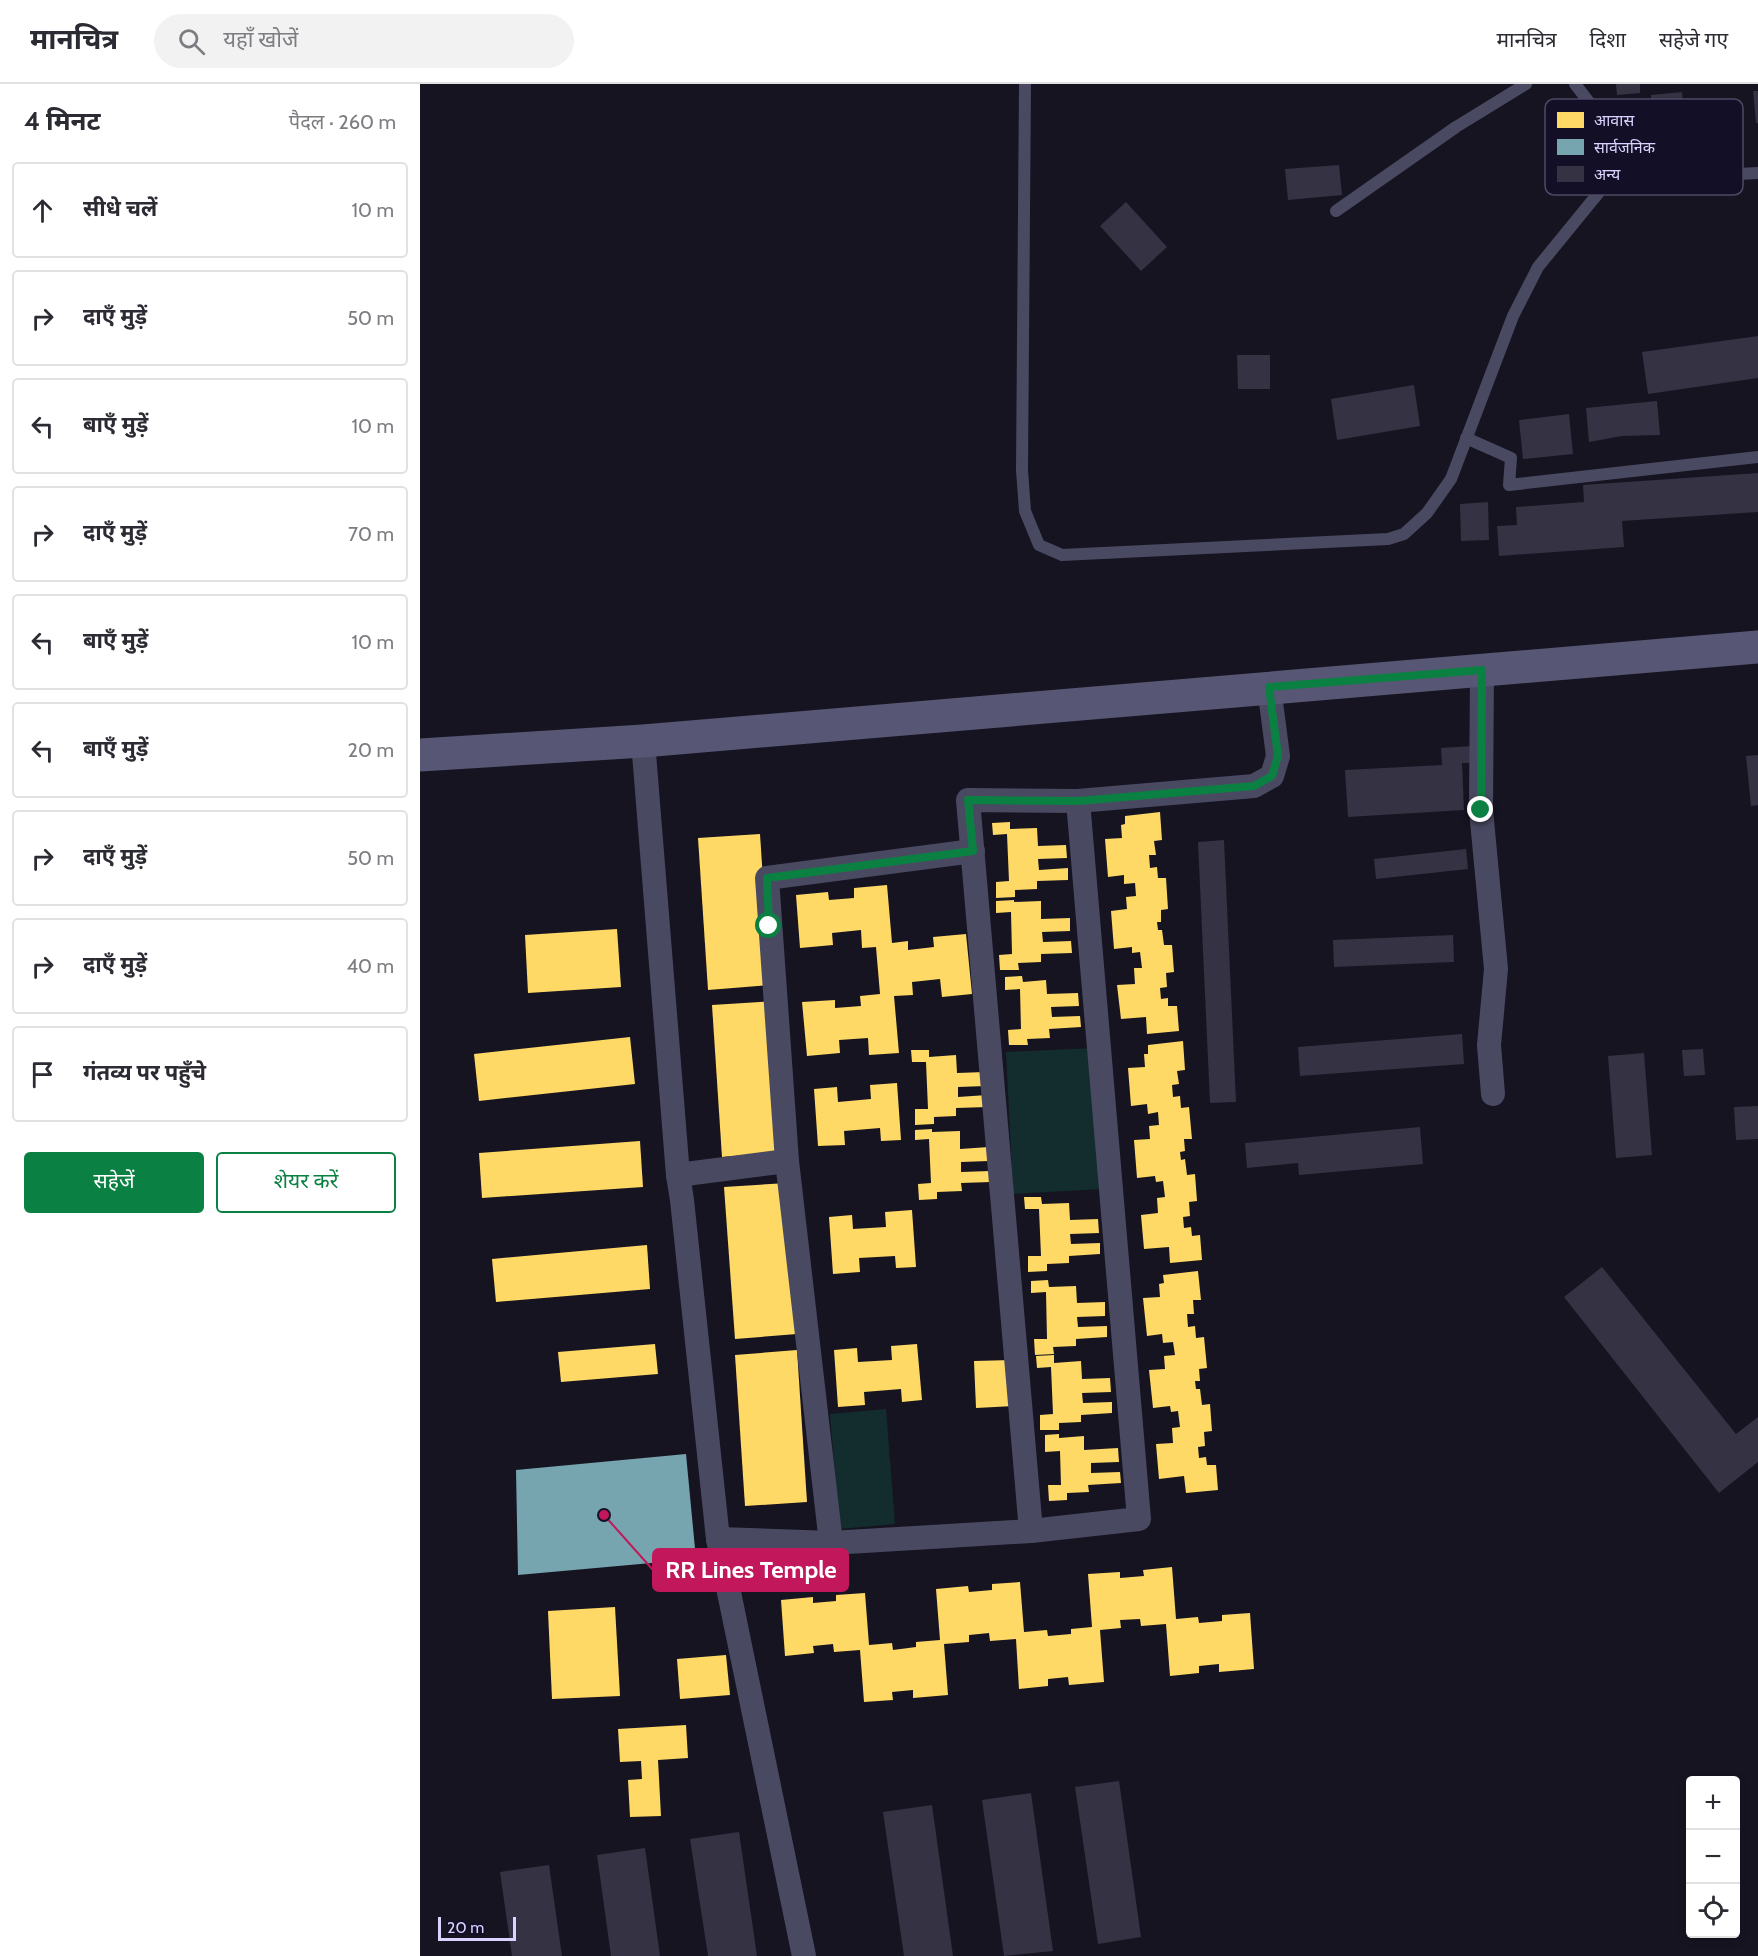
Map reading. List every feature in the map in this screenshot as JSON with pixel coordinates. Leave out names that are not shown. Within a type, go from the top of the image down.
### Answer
[{"type":"street","points":[[420,755],[643,741],[1758,647]]},
{"type":"street","points":[[1482,670],[1481,810],[1496,969],[1489,1045],[1493,1094]]},
{"type":"street","points":[[1031,1531],[968,800],[1078,801],[1254,786],[1272,776],[1278,756],[1269,687]]},
{"type":"street","points":[[643,741],[678,1175],[718,1539],[804,1956]]},
{"type":"street","points":[[718,1539],[831,1543],[1031,1531],[1139,1519],[1078,801]]},
{"type":"street","points":[[831,1543],[787,1161],[767,878],[973,851]]},
{"type":"street","points":[[678,1175],[787,1161]]},
{"type":"lane","points":[[1025,84],[1022,470],[1025,511],[1039,544],[1062,555],[1388,539],[1404,534],[1426,513],[1451,478],[1513,316],[1538,267],[1597,195]]},
{"type":"lane","points":[[1336,211],[1456,127],[1526,84]]},
{"type":"lane","points":[[1575,84],[1587,99]]},
{"type":"lane","points":[[1743,174],[1758,173]]},
{"type":"lane","points":[[1466,438],[1511,458],[1509,485],[1758,458]]},
{"type":"green space","points":[[1096,1048],[1102,1189],[1013,1194],[1006,1052]]},
{"type":"green space","points":[[886,1409],[895,1524],[839,1529],[830,1414]]},
{"type":"building: आवास","points":[[1160,812],[1162,840],[1154,841],[1156,855],[1149,855],[1150,868],[1157,867],[1158,878],[1166,878],[1168,909],[1161,910],[1161,922],[1157,922],[1158,930],[1162,930],[1164,945],[1172,945],[1174,972],[1166,973],[1167,987],[1160,988],[1161,999],[1168,998],[1168,1006],[1177,1006],[1179,1031],[1147,1034],[1146,1017],[1121,1019],[1117,985],[1135,984],[1134,968],[1142,968],[1140,952],[1132,953],[1132,947],[1114,949],[1111,911],[1127,909],[1126,897],[1136,896],[1135,883],[1124,884],[1124,875],[1108,877],[1105,839],[1122,838],[1121,825],[1125,824],[1125,816]]},
{"type":"building: आवास","points":[[1010,822],[1010,829],[1037,828],[1038,846],[1066,845],[1067,858],[1038,859],[1039,870],[1068,868],[1068,880],[1037,881],[1037,889],[1015,890],[1015,897],[996,898],[996,882],[1009,881],[1007,834],[993,835],[992,823]]},
{"type":"building: आवास","points":[[760,834],[770,985],[708,990],[698,838]]},
{"type":"building: आवास","points":[[887,885],[892,943],[908,941],[908,950],[934,947],[933,937],[966,934],[972,994],[942,997],[940,979],[912,982],[913,995],[894,996],[899,1053],[869,1055],[868,1038],[839,1040],[840,1053],[807,1056],[802,1002],[835,1000],[835,1008],[861,1006],[860,996],[880,994],[876,947],[862,948],[861,930],[832,933],[833,945],[800,948],[796,895],[828,892],[829,900],[854,898],[854,888]]},
{"type":"building: आवास","points":[[1014,900],[1014,902],[1041,901],[1041,919],[1070,918],[1070,931],[1042,932],[1043,942],[1071,941],[1072,953],[1041,954],[1041,962],[1018,963],[1019,970],[1000,970],[999,955],[1012,954],[1011,912],[996,913],[996,901]]},
{"type":"building: आवास","points":[[617,929],[621,987],[528,993],[525,935]]},
{"type":"building: आवास","points":[[1022,976],[1023,982],[1046,980],[1047,994],[1078,993],[1079,1006],[1051,1007],[1052,1017],[1080,1016],[1081,1027],[1049,1029],[1050,1038],[1027,1039],[1028,1045],[1009,1045],[1008,1030],[1021,1029],[1020,989],[1005,990],[1005,977]]},
{"type":"building: आवास","points":[[774,1001],[784,1152],[722,1157],[712,1005]]},
{"type":"building: आवास","points":[[630,1037],[635,1084],[479,1101],[474,1054]]},
{"type":"building: आवास","points":[[1183,1041],[1185,1070],[1177,1071],[1179,1084],[1172,1085],[1173,1097],[1180,1096],[1181,1108],[1189,1107],[1192,1139],[1184,1139],[1185,1151],[1180,1152],[1181,1160],[1185,1159],[1187,1175],[1195,1174],[1197,1201],[1189,1202],[1190,1216],[1183,1217],[1184,1228],[1191,1227],[1192,1236],[1200,1235],[1202,1260],[1170,1263],[1169,1247],[1144,1249],[1141,1215],[1158,1213],[1157,1198],[1165,1197],[1163,1181],[1156,1182],[1155,1176],[1137,1178],[1134,1140],[1150,1139],[1149,1126],[1159,1125],[1158,1112],[1148,1114],[1147,1104],[1131,1106],[1128,1068],[1145,1067],[1144,1054],[1148,1054],[1148,1045]]},
{"type":"building: आवास","points":[[911,1050],[929,1050],[929,1057],[956,1055],[957,1073],[985,1072],[986,1086],[958,1087],[958,1097],[987,1095],[988,1107],[956,1108],[956,1116],[934,1117],[934,1124],[915,1125],[915,1109],[928,1109],[926,1062],[912,1062]]},
{"type":"building: आवास","points":[[897,1083],[901,1140],[881,1141],[880,1128],[844,1131],[845,1145],[818,1146],[814,1089],[837,1087],[838,1102],[871,1099],[870,1085]]},
{"type":"building: आवास","points":[[932,1129],[932,1132],[960,1131],[960,1149],[989,1147],[989,1161],[961,1162],[961,1172],[990,1171],[991,1182],[961,1183],[962,1191],[937,1192],[937,1199],[919,1200],[918,1184],[931,1183],[929,1139],[915,1140],[915,1130]]},
{"type":"building: आवास","points":[[640,1141],[643,1187],[482,1198],[479,1153]]},
{"type":"building: आवास","points":[[787,1183],[797,1334],[735,1339],[724,1187]]},
{"type":"building: आवास","points":[[1024,1197],[1041,1197],[1042,1204],[1069,1203],[1070,1220],[1098,1219],[1099,1233],[1070,1234],[1071,1244],[1100,1243],[1100,1254],[1069,1256],[1069,1263],[1047,1264],[1047,1271],[1028,1272],[1028,1256],[1041,1256],[1039,1209],[1025,1209]]},
{"type":"building: आवास","points":[[912,1210],[916,1267],[896,1268],[895,1256],[859,1258],[860,1272],[833,1274],[829,1217],[852,1215],[853,1229],[886,1227],[885,1212]]},
{"type":"building: आवास","points":[[647,1245],[650,1289],[496,1302],[492,1259]]},
{"type":"building: आवास","points":[[1198,1271],[1201,1300],[1193,1300],[1194,1314],[1187,1314],[1188,1327],[1195,1326],[1196,1338],[1204,1337],[1207,1368],[1199,1369],[1200,1381],[1195,1381],[1196,1389],[1200,1389],[1202,1405],[1210,1404],[1212,1431],[1204,1432],[1205,1446],[1198,1447],[1199,1458],[1206,1457],[1207,1465],[1216,1465],[1218,1490],[1186,1493],[1184,1476],[1159,1479],[1156,1444],[1173,1443],[1172,1428],[1180,1427],[1178,1411],[1171,1412],[1170,1406],[1153,1408],[1149,1370],[1165,1369],[1164,1356],[1175,1355],[1173,1342],[1163,1343],[1162,1334],[1147,1336],[1143,1298],[1160,1297],[1159,1284],[1164,1283],[1163,1275]]},
{"type":"building: आवास","points":[[1048,1280],[1049,1287],[1076,1286],[1077,1303],[1105,1302],[1105,1316],[1077,1317],[1078,1327],[1107,1326],[1107,1337],[1076,1339],[1076,1346],[1053,1347],[1054,1354],[1035,1355],[1034,1339],[1047,1339],[1046,1292],[1031,1293],[1031,1281]]},
{"type":"building: आवास","points":[[655,1344],[658,1374],[561,1382],[558,1352]]},
{"type":"building: आवास","points":[[917,1344],[922,1400],[902,1402],[901,1389],[864,1392],[865,1405],[838,1407],[834,1350],[857,1348],[858,1362],[892,1360],[891,1346]]},
{"type":"building: आवास","points":[[797,1350],[807,1502],[745,1506],[735,1355]]},
{"type":"building: आवास","points":[[1054,1355],[1054,1363],[1081,1361],[1082,1379],[1110,1378],[1111,1392],[1082,1393],[1083,1403],[1112,1402],[1112,1413],[1081,1415],[1081,1422],[1059,1423],[1059,1430],[1040,1430],[1040,1415],[1053,1414],[1051,1367],[1037,1368],[1036,1356]]},
{"type":"building: आवास","points":[[1012,1360],[1014,1406],[976,1408],[974,1361]]},
{"type":"building: आवास","points":[[1059,1434],[1059,1438],[1084,1436],[1084,1450],[1118,1448],[1119,1462],[1091,1463],[1091,1473],[1120,1472],[1121,1483],[1088,1485],[1089,1492],[1067,1493],[1067,1500],[1049,1501],[1048,1485],[1061,1485],[1060,1451],[1045,1452],[1045,1435]]},
{"type":"building: आवास","points":[[1172,1567],[1176,1619],[1198,1617],[1199,1623],[1222,1621],[1222,1615],[1250,1613],[1254,1669],[1219,1672],[1219,1664],[1199,1666],[1199,1673],[1170,1676],[1166,1624],[1141,1626],[1140,1619],[1120,1620],[1121,1628],[1100,1630],[1104,1682],[1069,1685],[1068,1677],[1048,1679],[1048,1686],[1019,1689],[1016,1639],[990,1641],[989,1633],[969,1635],[969,1642],[944,1644],[948,1695],[913,1698],[913,1690],[892,1692],[893,1700],[864,1702],[860,1650],[834,1652],[833,1644],[813,1646],[814,1653],[785,1656],[781,1600],[813,1597],[813,1603],[836,1601],[836,1595],[865,1593],[869,1645],[892,1643],[893,1650],[916,1647],[916,1642],[940,1640],[936,1589],[968,1586],[969,1592],[992,1590],[992,1584],[1020,1582],[1024,1632],[1047,1630],[1048,1636],[1071,1634],[1071,1629],[1092,1627],[1088,1574],[1120,1572],[1120,1578],[1144,1576],[1143,1570]]},
{"type":"building: आवास","points":[[615,1607],[620,1696],[552,1699],[548,1611]]},
{"type":"building: आवास","points":[[726,1655],[730,1695],[680,1699],[677,1659]]},
{"type":"building: आवास","points":[[686,1725],[688,1758],[658,1760],[661,1816],[630,1817],[628,1780],[642,1779],[641,1761],[620,1762],[618,1729]]},
{"type":"building: सार्वजनिक","points":[[686,1454],[696,1559],[518,1575],[516,1470]]},
{"type":"building: अन्य","points":[[1616,84],[1640,84],[1640,93],[1617,95]]},
{"type":"building: अन्य","points":[[1753,91],[1758,91],[1758,123],[1756,123]]},
{"type":"building: अन्य","points":[[1682,92],[1683,99],[1651,99],[1651,95]]},
{"type":"building: अन्य","points":[[1339,165],[1342,195],[1288,200],[1285,169]]},
{"type":"building: अन्य","points":[[1126,202],[1167,247],[1141,271],[1100,226]]},
{"type":"building: अन्य","points":[[1758,336],[1758,378],[1648,394],[1642,352]]},
{"type":"building: अन्य","points":[[1237,355],[1270,355],[1270,389],[1238,389]]},
{"type":"building: अन्य","points":[[1414,385],[1420,426],[1337,440],[1331,399]]},
{"type":"building: अन्य","points":[[1657,401],[1660,435],[1622,436],[1589,442],[1586,408]]},
{"type":"building: अन्य","points":[[1569,414],[1573,454],[1523,459],[1519,420]]},
{"type":"building: अन्य","points":[[1758,473],[1758,512],[1622,521],[1624,547],[1499,556],[1497,526],[1517,525],[1516,507],[1584,502],[1583,485]]},
{"type":"building: अन्य","points":[[1488,502],[1489,540],[1461,541],[1460,504]]},
{"type":"building: अन्य","points":[[1472,746],[1474,763],[1462,763],[1464,810],[1348,817],[1345,770],[1442,765],[1441,748]]},
{"type":"building: अन्य","points":[[1758,755],[1758,805],[1751,806],[1746,756]]},
{"type":"building: अन्य","points":[[1224,840],[1236,1102],[1210,1103],[1198,842]]},
{"type":"building: अन्य","points":[[1466,849],[1468,869],[1376,879],[1374,859]]},
{"type":"building: अन्य","points":[[1453,935],[1454,962],[1334,967],[1333,940]]},
{"type":"building: अन्य","points":[[1462,1034],[1464,1064],[1300,1076],[1298,1047]]},
{"type":"building: अन्य","points":[[1703,1049],[1705,1075],[1684,1076],[1682,1050]]},
{"type":"building: अन्य","points":[[1644,1053],[1652,1155],[1616,1158],[1608,1056]]},
{"type":"building: अन्य","points":[[1758,1106],[1758,1139],[1736,1140],[1734,1107]]},
{"type":"building: अन्य","points":[[1420,1127],[1423,1164],[1299,1175],[1298,1163],[1247,1168],[1245,1143]]},
{"type":"building: अन्य","points":[[1602,1267],[1736,1434],[1758,1417],[1758,1462],[1719,1493],[1564,1297]]},
{"type":"building: अन्य","points":[[1119,1781],[1141,1937],[1098,1944],[1075,1787]]},
{"type":"building: अन्य","points":[[1031,1793],[1053,1951],[1004,1956],[982,1800]]},
{"type":"building: अन्य","points":[[932,1805],[953,1956],[904,1956],[883,1812]]},
{"type":"building: अन्य","points":[[739,1832],[757,1956],[708,1956],[690,1839]]},
{"type":"building: अन्य","points":[[645,1848],[660,1956],[611,1956],[597,1855]]},
{"type":"building: अन्य","points":[[549,1865],[562,1956],[512,1956],[500,1872]]},
{"type":"place","name":"RR Lines Temple","points":[[604,1515]]},
{"type":"route","points":[[769,926],[767,878],[973,851],[968,800],[1078,801],[1254,786],[1272,776],[1278,756],[1269,687],[1482,670],[1481,810]]}]
